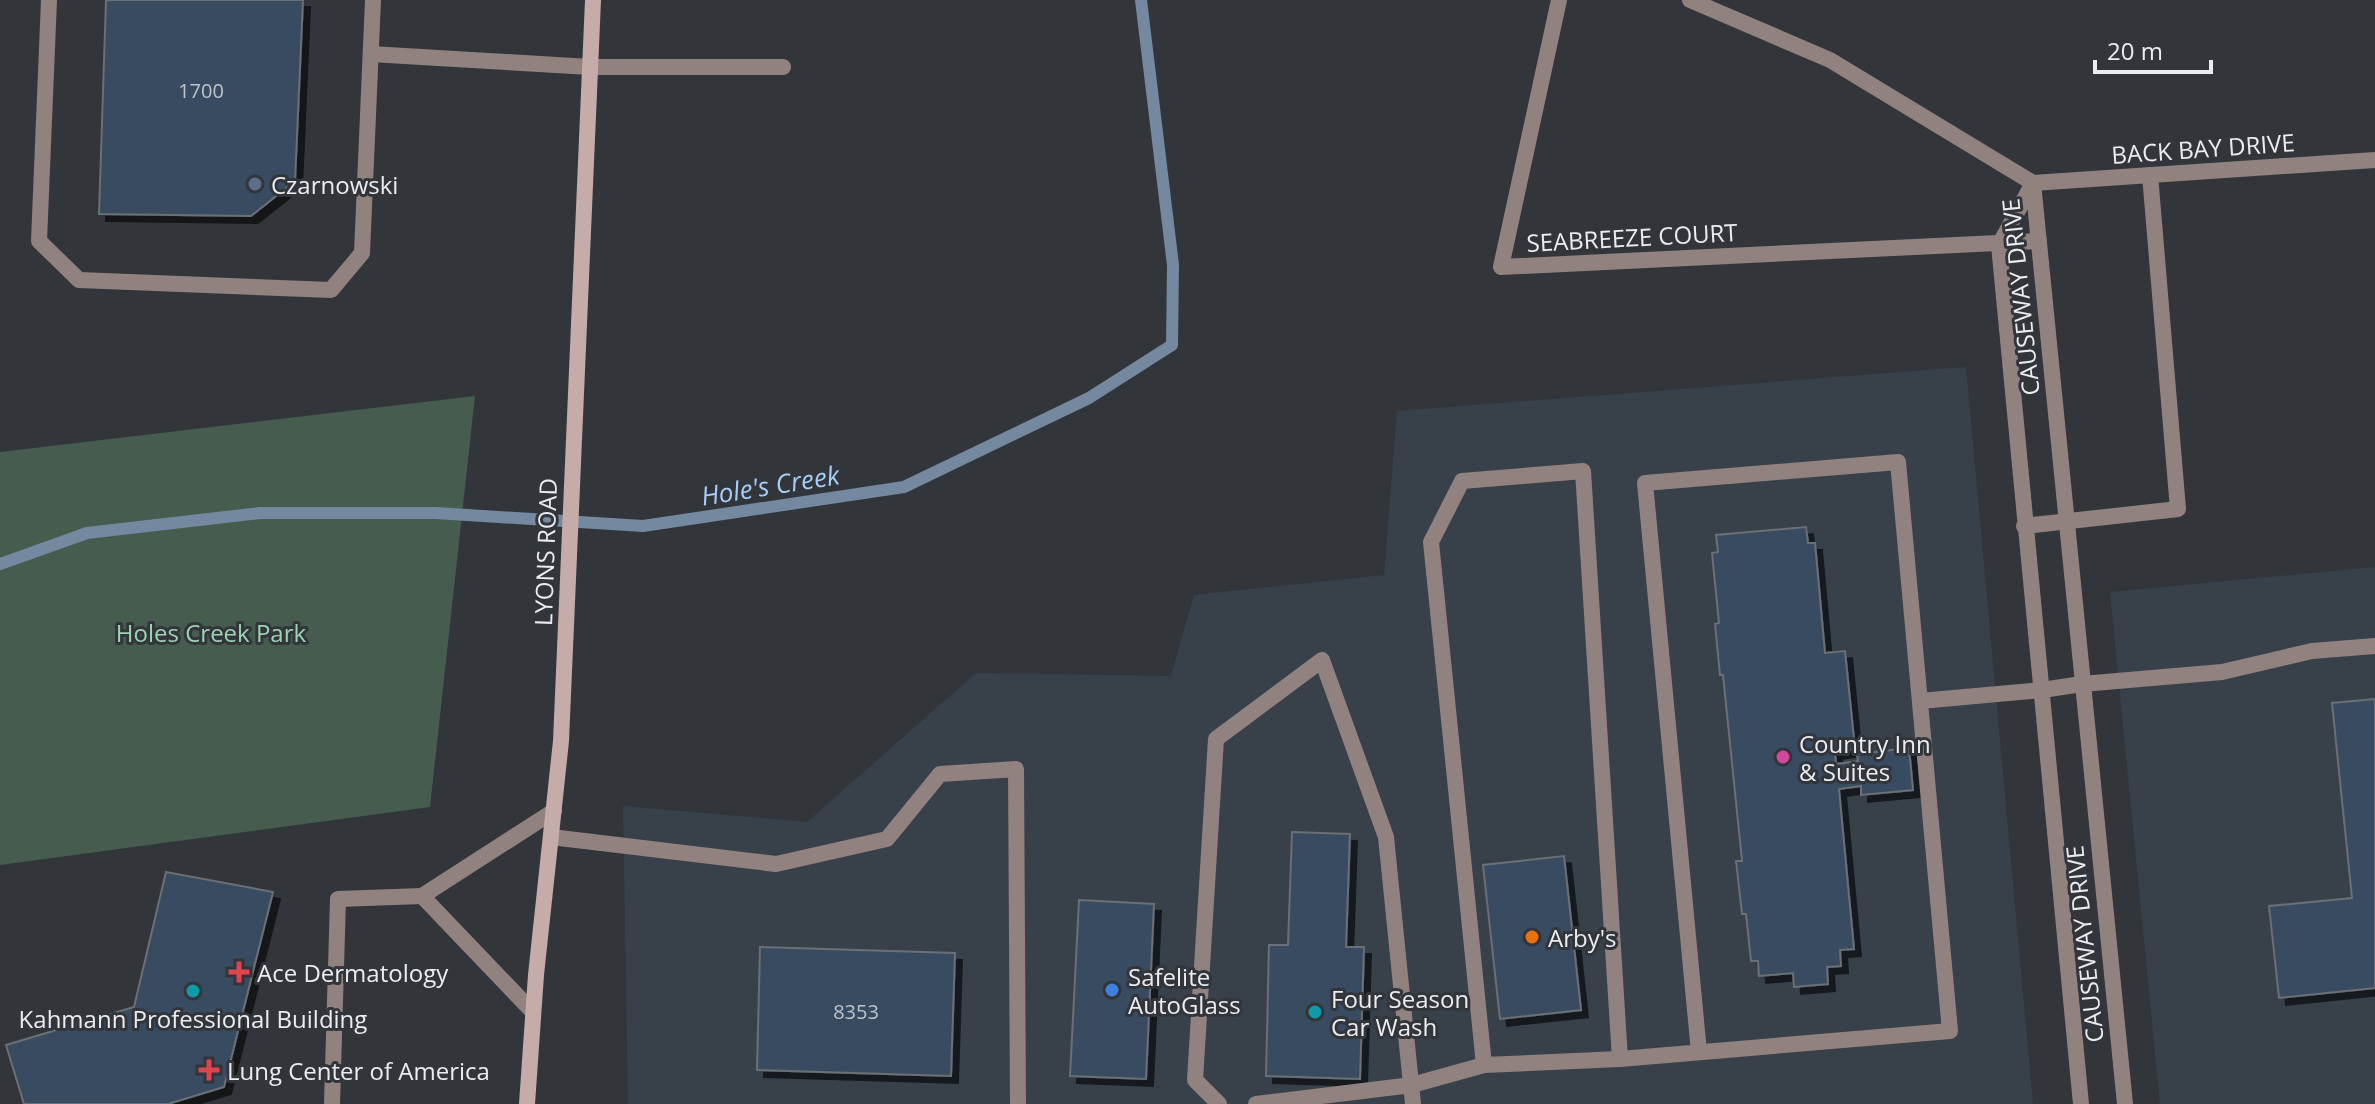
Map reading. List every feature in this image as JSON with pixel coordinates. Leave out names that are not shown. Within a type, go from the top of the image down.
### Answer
[{"type":"main road","name":"LYONS ROAD","points":[[527,1104],[533,1012],[561,741],[593,0]]},
{"type":"street","points":[[49,0],[39,241],[79,280],[331,290],[362,253],[373,0]]},
{"type":"street","name":"SEABREEZE COURT","points":[[1559,0],[1501,267],[2039,241]]},
{"type":"street","points":[[1690,0],[1830,60],[2033,183]]},
{"type":"street","points":[[371,54],[590,67],[783,67]]},
{"type":"street","name":"BACK BAY DRIVE","points":[[2033,183],[2375,160]]},
{"type":"street","points":[[2024,526],[2178,509],[2150,175]]},
{"type":"street","name":"CAUSEWAY DRIVE","points":[[2033,183],[1999,245],[2081,1104]]},
{"type":"street","name":"CAUSEWAY DRIVE","points":[[2033,183],[2125,1104]]},
{"type":"street","points":[[1256,1104],[1412,1085],[1484,1065],[1620,1059],[1950,1031],[1898,462],[1645,483],[1699,1052]]},
{"type":"street","points":[[1484,1065],[1431,542],[1462,481],[1583,471],[1620,1059]]},
{"type":"street","points":[[1920,701],[2222,672],[2312,651],[2375,646]]},
{"type":"street","points":[[1219,1104],[1195,1080],[1216,739],[1322,660],[1386,837],[1413,1104]]},
{"type":"street","points":[[551,837],[776,864],[887,839],[940,774],[1016,769],[1018,1104]]},
{"type":"street","points":[[332,1104],[338,899],[422,896],[554,811]]},
{"type":"street","points":[[422,896],[533,1012]]},
{"type":"shaded area","points":[[1966,367],[2033,1104],[628,1104],[623,806],[807,822],[976,673],[1171,676],[1194,595],[1384,575],[1397,411]]},
{"type":"shaded area","points":[[2375,567],[2375,1104],[2160,1104],[2110,592]]},
{"type":"green space","name":"Holes Creek Park","points":[[475,396],[430,807],[0,865],[0,452]]},
{"type":"building","points":[[106,0],[303,0],[295,181],[251,216],[99,214]]},
{"type":"building","name":"Country Inn & Suites","points":[[1806,527],[1808,543],[1815,543],[1825,653],[1845,651],[1855,749],[1835,752],[1836,764],[1858,761],[1857,754],[1909,748],[1913,790],[1861,795],[1861,786],[1839,789],[1854,949],[1840,950],[1841,966],[1827,967],[1828,984],[1794,987],[1793,973],[1759,976],[1758,961],[1751,961],[1746,914],[1742,914],[1736,861],[1742,861],[1715,624],[1719,623],[1712,553],[1718,552],[1716,535]]},
{"type":"building","points":[[2375,699],[2375,988],[2279,998],[2269,906],[2352,898],[2332,703]]},
{"type":"building","name":"Four Season Car Wash","points":[[1292,832],[1350,834],[1346,947],[1364,947],[1360,1079],[1266,1076],[1269,945],[1288,945]]},
{"type":"building","name":"Arby's","points":[[1564,856],[1581,1010],[1500,1019],[1483,865]]},
{"type":"building","name":"Kahmann Professional Building","points":[[166,872],[273,892],[224,1087],[168,1104],[24,1104],[6,1045],[134,1007]]},
{"type":"building","name":"Safelite AutoGlass","points":[[1079,900],[1154,904],[1146,1079],[1070,1076]]},
{"type":"building","points":[[760,947],[955,953],[951,1076],[757,1070]]},
{"type":"waterway","name":"Hole's Creek","points":[[0,564],[87,533],[260,513],[436,513],[643,526],[904,487],[1089,398],[1172,345],[1173,265],[1141,0]]},
{"type":"place","name":"Czarnowski","points":[[255,184]]},
{"type":"place","name":"Country Inn & Suites","points":[[1783,757]]},
{"type":"place","name":"Arby's","points":[[1532,937]]},
{"type":"place","name":"Ace Dermatology","points":[[239,972]]},
{"type":"place","name":"Safelite AutoGlass","points":[[1112,990]]},
{"type":"place","name":"Kahmann Professional Building","points":[[193,991]]},
{"type":"place","name":"Four Season Car Wash","points":[[1315,1012]]},
{"type":"place","name":"Lung Center of America","points":[[209,1070]]}]
